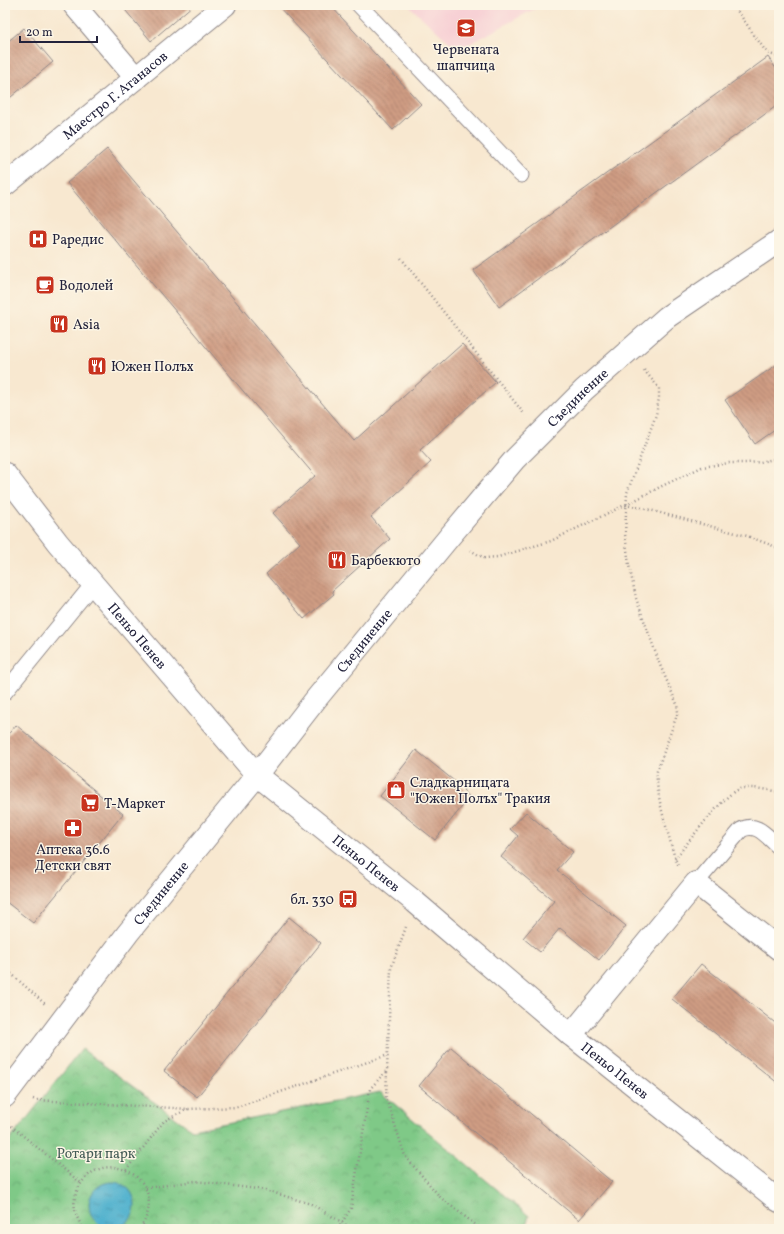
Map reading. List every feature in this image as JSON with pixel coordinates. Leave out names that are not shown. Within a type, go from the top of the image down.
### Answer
[{"type":"street","points":[[74,5],[136,78]]},
{"type":"street","name":"Маестро Г. Атанасов","points":[[5,185],[136,78],[219,7]]},
{"type":"street","name":"Съединение","points":[[9,1091],[128,933],[257,775],[316,699],[515,459],[584,390],[667,317],[779,241]]},
{"type":"street","name":"Пеньо Пенев","points":[[5,474],[58,543],[257,775],[415,902],[571,1035],[779,1201]]},
{"type":"street","points":[[571,1035],[696,883],[779,948]]},
{"type":"lane","points":[[360,5],[521,175]]},
{"type":"lane","points":[[5,692],[93,584]]},
{"type":"lane","points":[[696,883],[741,830],[749,826],[757,828],[779,847]]},
{"type":"path","points":[[733,5],[767,53],[779,57]]},
{"type":"path","points":[[401,258],[540,435]]},
{"type":"path","points":[[629,350],[659,388],[659,398],[656,415],[627,493],[625,534],[629,565],[636,598],[660,665],[677,704],[678,712],[657,771],[656,779],[659,797],[675,859],[682,872],[696,883]]},
{"type":"path","points":[[450,536],[484,558],[498,557],[551,541],[702,467],[729,463],[746,464],[779,458]]},
{"type":"path","points":[[626,505],[747,536],[779,548]]},
{"type":"path","points":[[675,859],[726,798],[739,789],[758,788],[779,792]]},
{"type":"path","points":[[415,902],[391,968],[386,1096],[405,1156],[441,1198],[481,1229]]},
{"type":"path","points":[[5,968],[62,1020]]},
{"type":"path","points":[[9,1091],[36,1100],[189,1109],[237,1107],[388,1055]]},
{"type":"path","points":[[338,1229],[351,1208],[370,1089],[387,1069]]},
{"type":"path","points":[[126,1170],[164,1121],[189,1109]]},
{"type":"path","points":[[5,1121],[81,1183]]},
{"type":"path","points":[[84,1229],[77,1218],[74,1206],[76,1194],[81,1183],[90,1174],[101,1168],[113,1167],[126,1170],[134,1174],[141,1180],[146,1188],[149,1199],[149,1210],[146,1220],[140,1229]]},
{"type":"path","points":[[146,1188],[194,1182],[264,1190],[311,1204],[353,1229]]},
{"type":"shaded area","name":"Червената шапчица","points":[[408,5],[542,5],[458,50]]},
{"type":"green space","name":"Ротари парк","points":[[82,1049],[192,1130],[380,1092],[529,1216],[525,1229],[5,1229],[5,1146]]},
{"type":"water","points":[[107,1182],[117,1182],[125,1186],[131,1192],[135,1200],[135,1210],[131,1218],[125,1224],[117,1228],[107,1228],[99,1224],[93,1218],[89,1210],[89,1200],[93,1192],[99,1186]]},
{"type":"building","points":[[121,5],[193,5],[151,41]]},
{"type":"building","points":[[277,5],[330,5],[421,104],[393,130]]},
{"type":"building","points":[[24,28],[53,62],[5,102],[5,44]]},
{"type":"building","points":[[768,57],[779,73],[779,104],[499,307],[473,270]]},
{"type":"building","points":[[107,149],[354,441],[462,344],[496,382],[420,450],[431,462],[371,517],[390,539],[332,591],[334,594],[304,619],[266,574],[300,543],[273,513],[315,476],[67,183]]},
{"type":"building","points":[[779,363],[779,427],[755,444],[725,400]]},
{"type":"building","points":[[16,725],[123,814],[33,923],[5,901],[5,738]]},
{"type":"building","points":[[416,750],[464,789],[463,791],[470,797],[435,840],[380,796]]},
{"type":"building","points":[[526,812],[573,852],[557,870],[626,926],[599,960],[560,928],[540,952],[523,938],[554,901],[501,857],[518,836],[510,829]]},
{"type":"building","points":[[289,917],[321,943],[197,1097],[164,1071]]},
{"type":"building","points":[[701,964],[779,1026],[779,1084],[672,999]]},
{"type":"building","points":[[451,1047],[612,1182],[579,1220],[419,1086]]},
{"type":"place","name":"Червената шапчица","points":[[466,28]]},
{"type":"place","name":"Раредис","points":[[38,239]]},
{"type":"place","name":"Водолей","points":[[45,285]]},
{"type":"place","name":"Asia","points":[[59,324]]},
{"type":"place","name":"Южен Полъх","points":[[97,366]]},
{"type":"place","name":"Барбекюто","points":[[337,560]]},
{"type":"place","name":"Сладкарницата \"Южен Полъх\" Тракия","points":[[396,790]]},
{"type":"place","name":"Т-Маркет","points":[[90,803]]},
{"type":"place","name":"Аптека 36.6 Детски свят","points":[[73,828]]},
{"type":"place","name":"бл. 330","points":[[348,899]]}]
